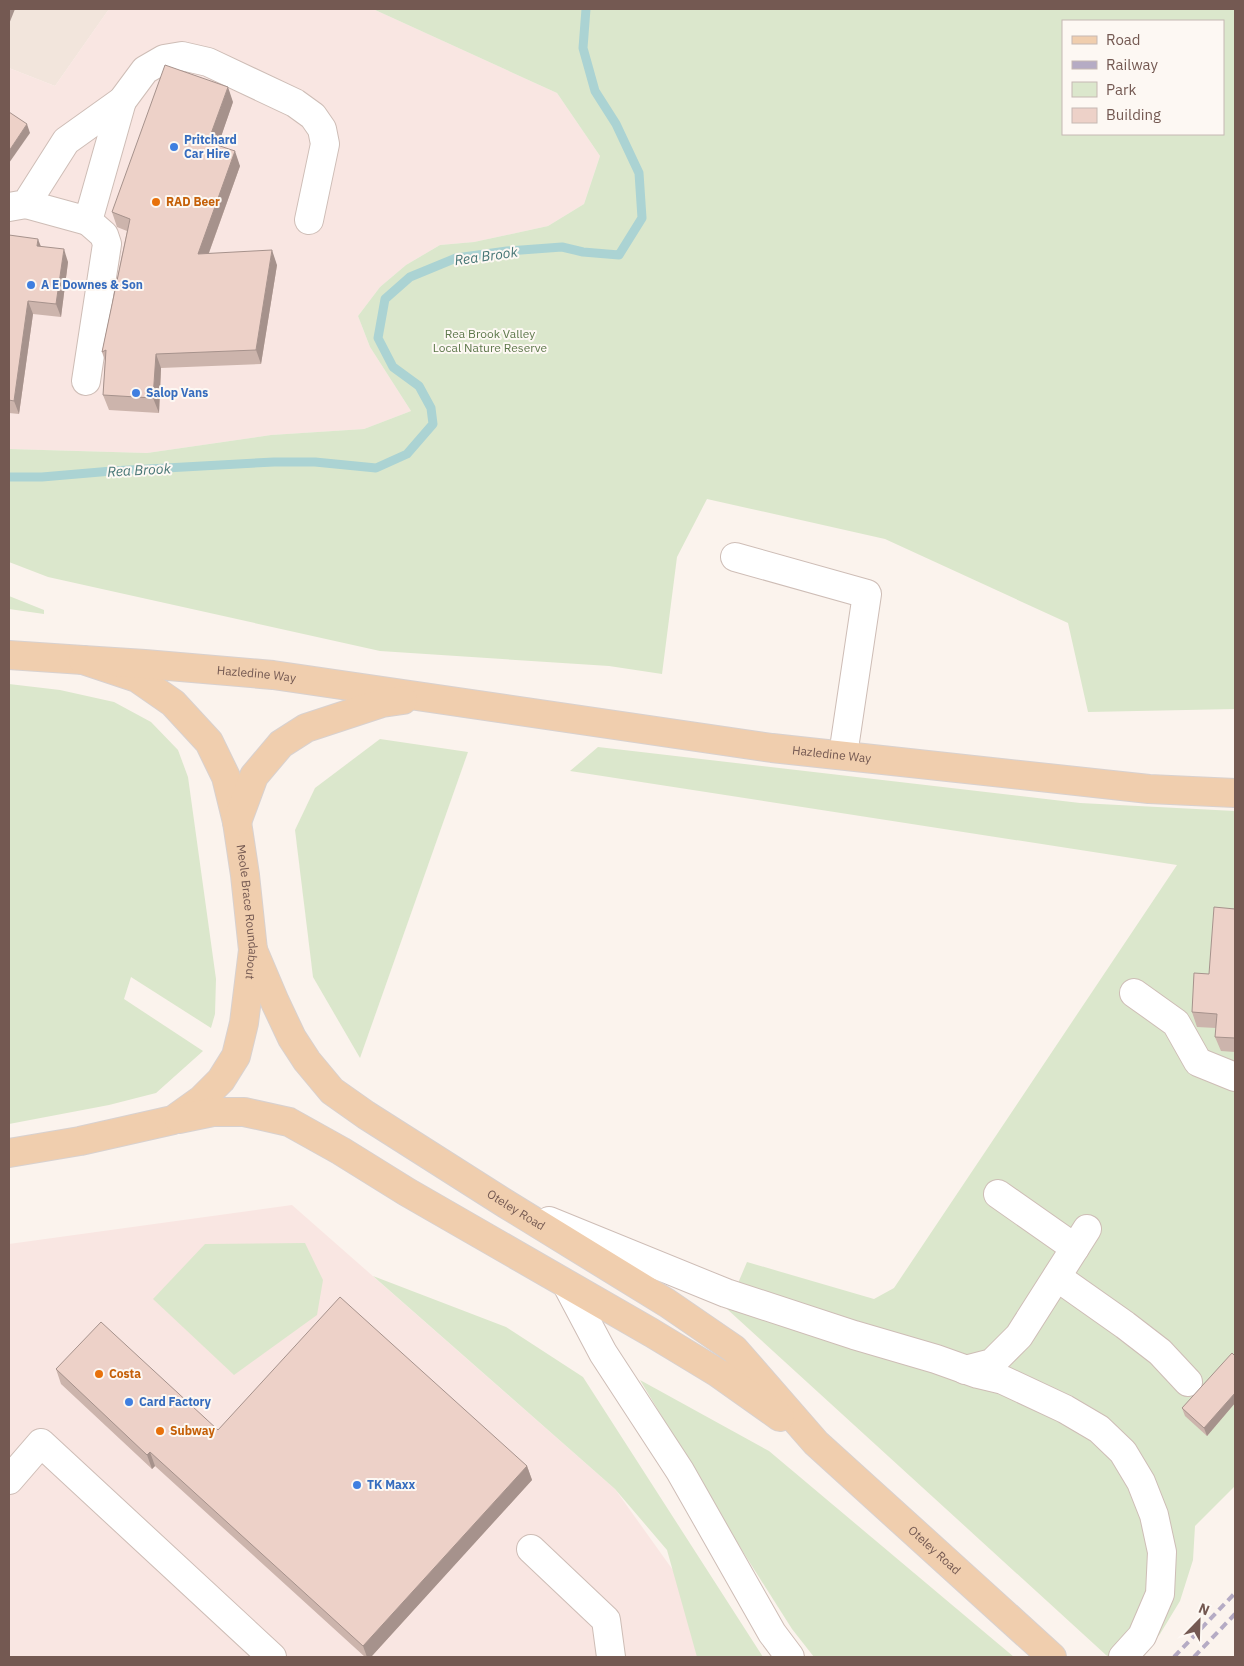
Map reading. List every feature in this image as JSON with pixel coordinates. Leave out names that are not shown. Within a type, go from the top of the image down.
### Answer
[{"type":"main road","name":"Meole Brace Roundabout","points":[[9,654],[83,660],[137,678],[173,703],[208,742],[226,777],[237,822],[253,950],[244,1023],[236,1056],[221,1080],[201,1100],[173,1120],[80,1141],[9,1154]]},
{"type":"main road","name":"Hazledine Way","points":[[83,660],[273,675],[772,748],[1149,788],[1235,793]]},
{"type":"main road","name":"Hazledine Way","points":[[237,822],[254,776],[282,744],[306,728],[382,703],[429,698]]},
{"type":"main road","name":"Oteley Road","points":[[253,950],[292,1038],[332,1091],[366,1115],[506,1204],[667,1303],[734,1349],[816,1443],[1047,1653]]},
{"type":"main road","name":"Oteley Road","points":[[173,1120],[213,1112],[244,1112],[289,1122],[718,1373],[816,1443]]},
{"type":"lane","points":[[86,381],[107,244],[104,235],[88,221],[17,206],[66,141],[122,100],[145,70],[164,59],[182,56],[208,62],[295,103],[313,116],[322,129],[325,144],[309,220]]},
{"type":"lane","points":[[88,221],[122,100]]},
{"type":"lane","points":[[734,558],[867,594],[843,756]]},
{"type":"lane","points":[[1134,993],[1176,1023],[1198,1062],[1235,1077]]},
{"type":"lane","points":[[965,1370],[992,1363],[1019,1336],[1081,1238],[998,1194]]},
{"type":"lane","points":[[506,1204],[726,1293],[854,1335],[936,1359],[965,1370],[1002,1380],[1065,1409],[1099,1429],[1124,1452],[1141,1482],[1154,1515],[1162,1552],[1160,1594],[1142,1636],[1123,1657]]},
{"type":"lane","points":[[1057,1277],[1160,1352],[1188,1382]]},
{"type":"lane","points":[[567,1285],[604,1353],[680,1471],[772,1633],[790,1657]]},
{"type":"lane","points":[[1019,1336],[1018,1352],[1022,1371],[1029,1383],[1043,1398]]},
{"type":"lane","points":[[9,1480],[41,1443],[272,1657]]},
{"type":"lane","points":[[531,1549],[606,1620],[611,1657]]},
{"type":"shaded area","points":[[9,9],[109,9],[55,86],[9,68]]},
{"type":"shaded area","points":[[109,9],[373,9],[557,93],[600,156],[584,204],[548,226],[474,242],[440,245],[406,265],[380,287],[358,316],[370,347],[411,411],[364,429],[271,435],[147,453],[9,449],[9,68],[55,86]]},
{"type":"shaded area","points":[[292,1205],[615,1489],[735,1657],[9,1657],[9,1244]]},
{"type":"green space","name":"Rea Brook Valley Local Nature Reserve","points":[[373,9],[1235,9],[1235,709],[1088,712],[1068,623],[885,539],[707,499],[677,557],[662,674],[609,666],[380,651],[48,577],[9,562],[9,449],[147,453],[271,435],[364,429],[411,411],[370,347],[358,316],[380,287],[406,265],[440,245],[474,242],[548,226],[584,204],[600,156],[557,93]]},
{"type":"green space","points":[[9,596],[44,610],[44,614],[9,609]]},
{"type":"green space","points":[[9,684],[60,690],[114,702],[151,722],[178,750],[188,777],[216,979],[215,1014],[211,1028],[131,977],[124,999],[203,1051],[156,1093],[109,1105],[9,1124]]},
{"type":"green space","points":[[380,739],[468,752],[360,1058],[313,977],[295,830],[315,788]]},
{"type":"green space","points":[[598,747],[1080,803],[1235,811],[1235,1486],[1195,1526],[1193,1560],[1180,1601],[1160,1634],[1140,1657],[1109,1657],[1106,1655],[727,1309],[747,1262],[874,1299],[894,1288],[1177,865],[570,771]]},
{"type":"green space","points":[[305,1243],[323,1280],[317,1315],[234,1375],[153,1299],[205,1244]]},
{"type":"green space","points":[[373,1276],[506,1327],[583,1377],[763,1657],[697,1657],[667,1550],[615,1489]]},
{"type":"green space","points":[[640,1380],[769,1451],[1014,1657],[814,1657],[792,1629],[743,1552]]},
{"type":"building","points":[[165,65],[228,87],[208,142],[235,151],[198,254],[272,250],[256,350],[156,354],[153,398],[103,395],[106,350],[102,352],[130,219],[112,212]]},
{"type":"building","points":[[9,112],[27,124],[9,151]]},
{"type":"building","points":[[9,235],[38,239],[37,246],[64,249],[56,304],[28,301],[14,401],[9,400]]},
{"type":"building","points":[[1214,907],[1235,909],[1235,1038],[1215,1037],[1217,1014],[1192,1012],[1194,973],[1209,974]]},
{"type":"building","name":"TK Maxx","points":[[340,1297],[527,1466],[363,1646],[150,1452],[147,1455],[56,1369],[101,1322],[218,1430]]},
{"type":"building","points":[[1232,1353],[1235,1356],[1235,1393],[1204,1428],[1182,1408]]},
{"type":"waterway","name":"Rea Brook","points":[[9,477],[42,477],[274,462],[315,462],[376,468],[407,454],[433,424],[431,408],[419,386],[393,367],[378,338],[385,299],[410,277],[456,258],[507,251],[562,247],[583,252],[619,255],[642,218],[639,173],[616,124],[595,91],[583,48],[586,9]]},
{"type":"railway","points":[[1174,1657],[1235,1593]]},
{"type":"railway","points":[[1194,1657],[1235,1614]]},
{"type":"place","name":"Pritchard Car Hire","points":[[174,147]]},
{"type":"place","name":"RAD Beer","points":[[156,202]]},
{"type":"place","name":"A E Downes & Son","points":[[31,285]]},
{"type":"place","name":"Salop Vans","points":[[136,393]]},
{"type":"place","name":"Costa","points":[[99,1374]]},
{"type":"place","name":"Card Factory","points":[[129,1402]]},
{"type":"place","name":"Subway","points":[[160,1431]]},
{"type":"place","name":"TK Maxx","points":[[357,1485]]}]
